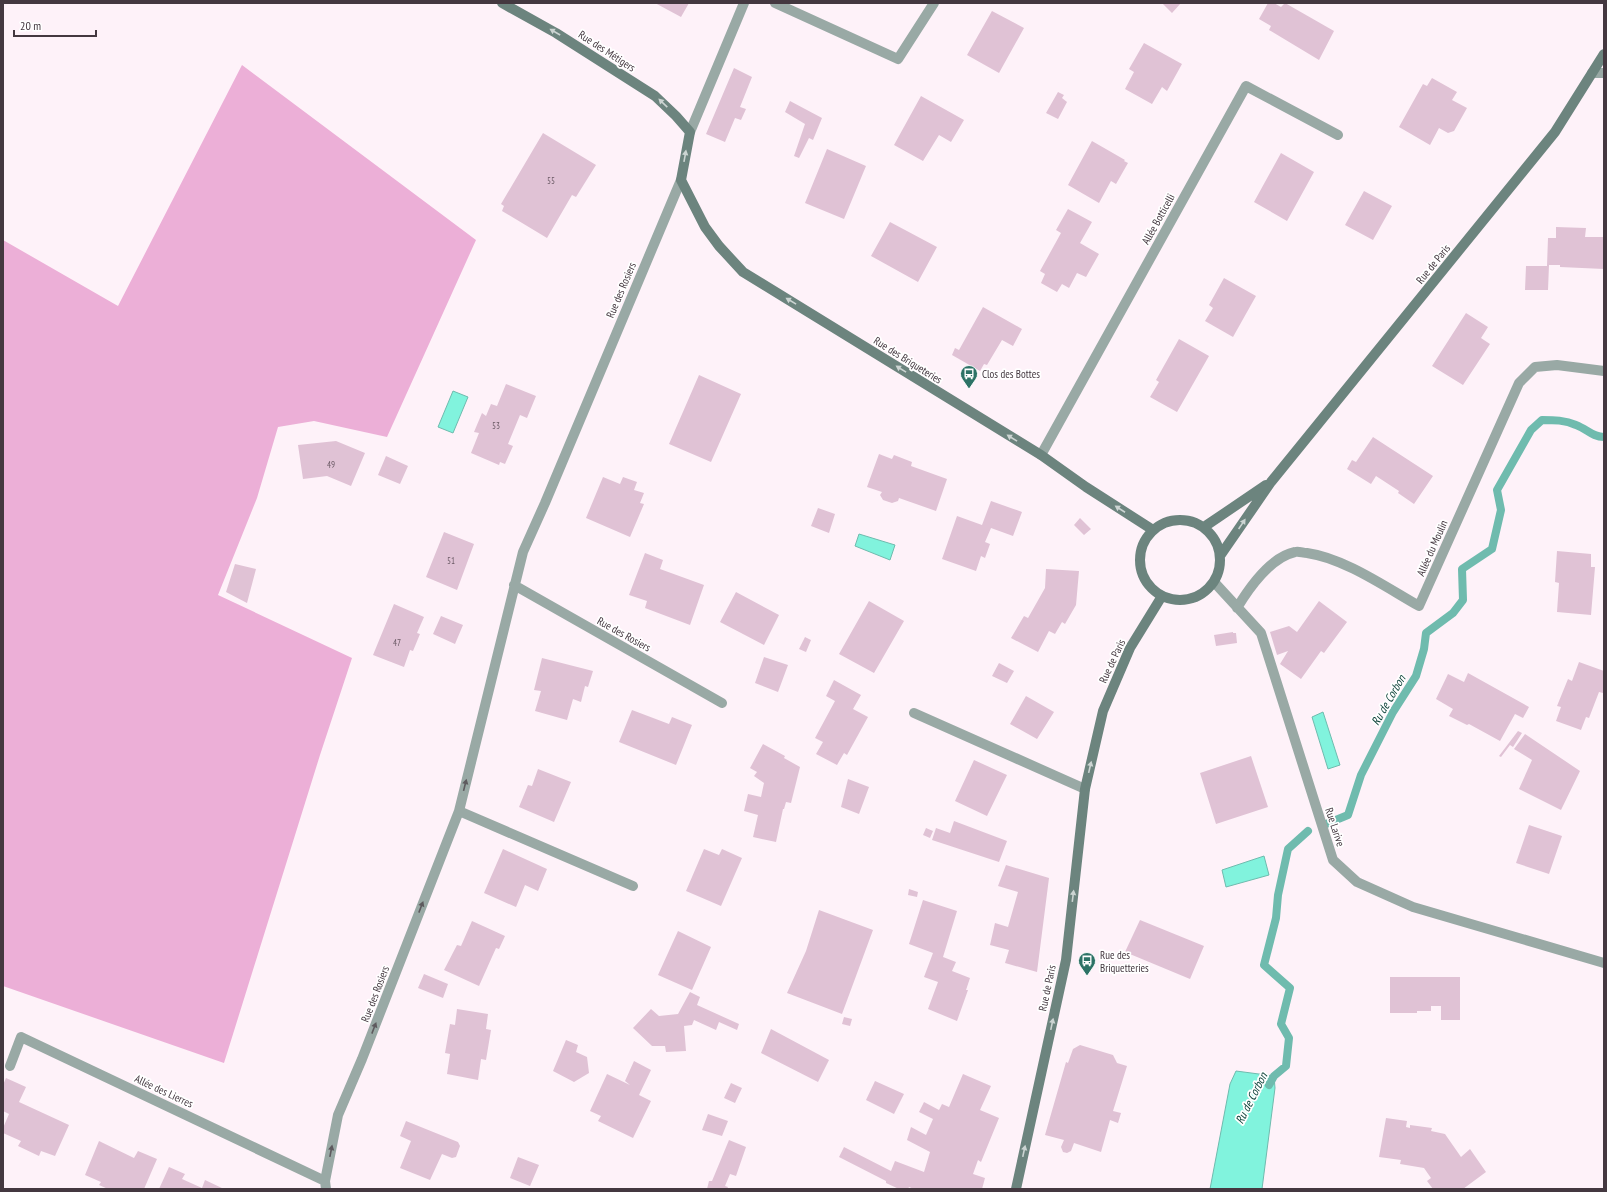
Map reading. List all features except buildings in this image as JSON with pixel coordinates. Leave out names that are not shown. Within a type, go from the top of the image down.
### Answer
[{"type":"main road","name":"Rue des Métigers","points":[[502,3],[556,32],[655,96],[690,132]]},
{"type":"main road","name":"Rue de Paris","points":[[1220,556],[1271,482],[1555,132],[1604,54]]},
{"type":"main road","name":"Rue des Rosiers","points":[[681,180],[690,132]]},
{"type":"main road","name":"Rue des Briqueteries","points":[[681,180],[705,227],[719,246],[742,272],[1042,455],[1153,530]]},
{"type":"main road","name":"Rue de Paris","points":[[1204,527],[1271,482]]},
{"type":"main road","points":[[1172,520],[1194,522],[1204,527],[1218,545],[1220,556],[1219,570],[1214,582],[1196,597],[1185,600],[1162,596],[1152,588],[1144,578],[1140,566],[1141,552],[1145,540],[1153,530],[1172,520]]},
{"type":"main road","name":"Rue de Paris","points":[[1016,1189],[1066,960],[1085,789],[1103,711],[1130,648],[1162,596]]},
{"type":"street","name":"Rue des Rosiers","points":[[690,132],[744,3]]},
{"type":"street","points":[[775,3],[898,59],[934,3]]},
{"type":"street","points":[[1592,73],[1604,73]]},
{"type":"street","name":"Allée Botticelli","points":[[1042,455],[1246,86],[1338,136]]},
{"type":"street","name":"Rue des Rosiers","points":[[326,1185],[338,1115],[365,1052],[459,811],[523,552],[545,504],[681,180]]},
{"type":"street","name":"Allée du Moulin","points":[[1237,608],[1248,590],[1268,568],[1280,558],[1296,552],[1317,554],[1336,560],[1419,606],[1519,383],[1535,367],[1557,365],[1604,371]]},
{"type":"street","name":"Rue Larive","points":[[1214,582],[1261,634],[1333,860],[1357,882],[1413,907],[1604,963]]},
{"type":"street","name":"Rue des Rosiers","points":[[514,585],[722,703]]},
{"type":"street","points":[[914,713],[1085,789]]},
{"type":"street","points":[[459,811],[633,886]]},
{"type":"street","name":"Allée des Lierres","points":[[10,1066],[21,1037],[326,1185]]},
{"type":"shaded area","points":[[242,65],[476,240],[387,437],[314,421],[278,427],[257,498],[218,595],[352,658],[320,755],[224,1063],[3,986],[3,240],[118,306]]},
{"type":"water","points":[[453,391],[468,397],[453,433],[438,427]]},
{"type":"water","points":[[859,534],[895,545],[890,560],[855,546]]},
{"type":"water","points":[[1323,712],[1340,765],[1328,769],[1312,717]]},
{"type":"water","points":[[1264,856],[1269,875],[1226,887],[1222,870]]},
{"type":"water","points":[[1236,1071],[1274,1076],[1275,1088],[1262,1189],[1210,1189],[1230,1084]]},
{"type":"waterway","name":"Ru de Corbon","points":[[1326,824],[1348,815],[1361,775],[1393,712],[1416,676],[1424,649],[1426,633],[1453,613],[1463,600],[1462,569],[1492,549],[1501,510],[1497,490],[1531,430],[1542,420],[1559,421],[1572,423],[1596,436],[1604,437]]},
{"type":"waterway","name":"Ru de Corbon","points":[[1269,1085],[1274,1076],[1286,1066],[1289,1038],[1281,1024],[1290,988],[1264,965],[1276,918],[1278,895],[1288,849],[1308,831]]},
{"type":"place","name":"Clos des Bottes","points":[[969,389]]},
{"type":"place","name":"Rue des Briquetteries","points":[[1087,976]]}]
